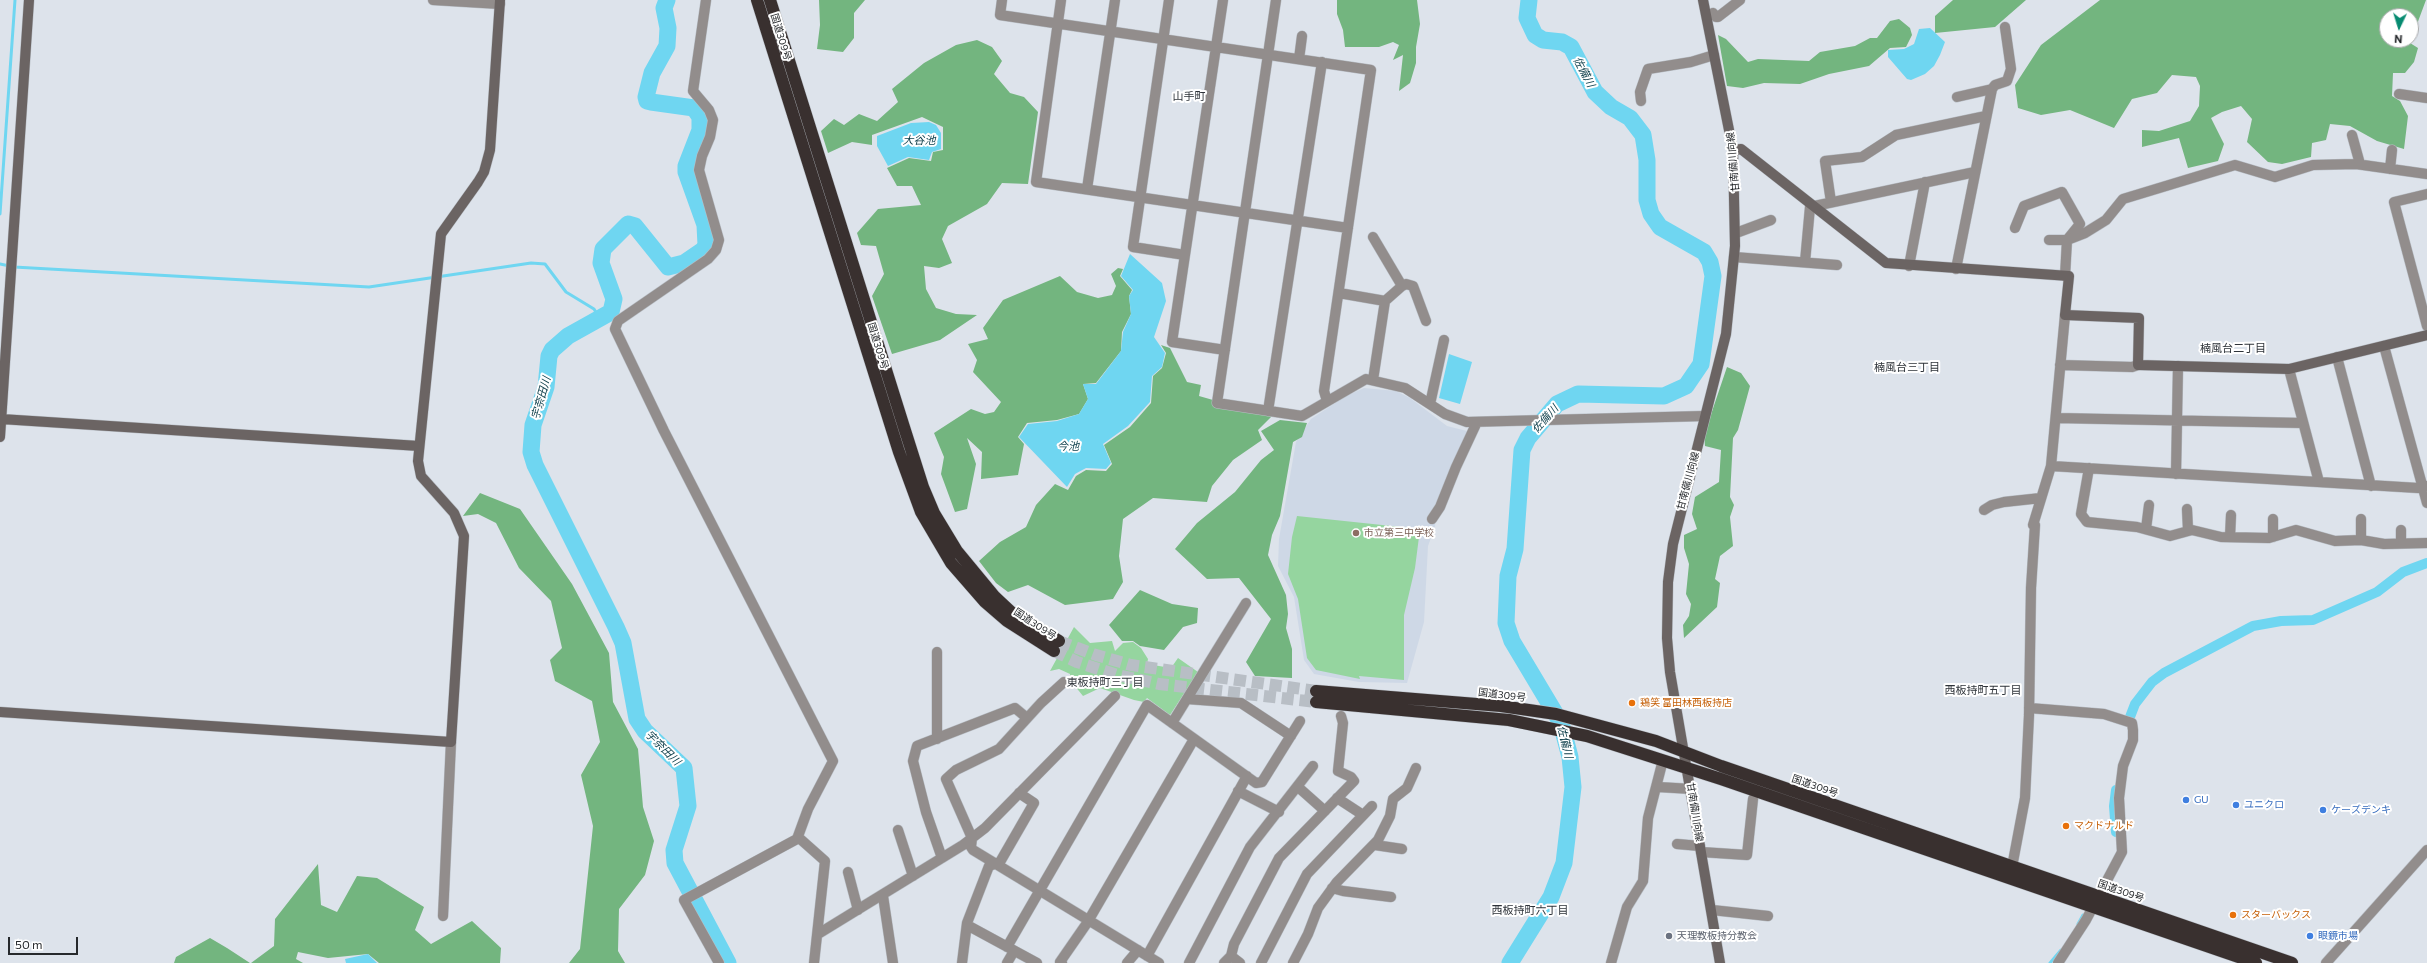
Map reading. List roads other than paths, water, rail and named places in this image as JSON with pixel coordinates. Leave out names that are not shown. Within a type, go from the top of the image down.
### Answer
[{"type":"highway","name":"国道309号","points":[[757,0],[899,452],[921,512],[951,563],[985,602],[1007,622],[1056,646],[1011,612],[995,597],[957,551],[934,513],[923,487],[770,0]]},
{"type":"highway","name":"国道309号","points":[[2256,963],[2099,903],[2012,866],[1656,741],[1556,714],[1501,706],[1316,696],[1509,720],[1610,743],[2099,903],[2292,963]]},
{"type":"street","points":[[0,437],[28,0]]},
{"type":"street","points":[[433,0],[500,2],[490,150],[481,177],[441,234],[418,461],[421,476],[454,513],[464,536],[443,916]]},
{"type":"street","points":[[706,0],[693,91],[709,110],[713,120],[712,130],[702,156],[699,170],[719,240],[716,250],[708,260],[618,321],[615,329],[664,431],[833,761],[808,809],[798,837],[684,900],[718,963]]},
{"type":"street","points":[[1002,0],[1000,15],[1371,70],[1324,391],[1328,401]]},
{"type":"street","points":[[1061,0],[1036,182],[1348,228]]},
{"type":"street","points":[[1087,189],[1115,0]]},
{"type":"street","points":[[1169,0],[1133,246],[1185,255]]},
{"type":"street","points":[[1223,0],[1172,342],[1225,350]]},
{"type":"street","points":[[1276,0],[1217,403],[1302,416],[1366,378],[1405,388],[1454,418],[1477,422],[1705,416]]},
{"type":"street","name":"甘南備川向線","points":[[1703,0],[1709,14],[1714,55],[1733,150],[1736,233],[1726,334],[1677,520],[1668,582],[1668,656],[1684,752],[1692,789],[1720,963]]},
{"type":"street","points":[[1709,14],[1729,0]]},
{"type":"street","points":[[1709,14],[1718,17],[1740,0]]},
{"type":"street","points":[[1956,269],[1992,89],[1995,85],[2007,81],[2011,69],[2005,27]]},
{"type":"street","points":[[1299,59],[1302,36]]},
{"type":"street","points":[[1641,101],[1640,92],[1648,69],[1691,62],[1714,55]]},
{"type":"street","points":[[1268,411],[1322,62]]},
{"type":"street","points":[[1957,97],[1992,89]]},
{"type":"street","points":[[2399,94],[2427,98]]},
{"type":"street","points":[[1832,202],[1825,162],[1862,157],[1896,135],[1986,116]]},
{"type":"street","points":[[2352,135],[2360,164]]},
{"type":"street","points":[[1733,150],[1741,150],[1886,263],[1909,266],[2069,276],[2051,466],[2033,525],[2035,526],[2031,588],[2029,708],[2025,798],[2012,866]]},
{"type":"street","points":[[2390,169],[2392,150]]},
{"type":"street","points":[[2049,240],[2067,240],[2100,224],[2123,199],[2235,165],[2275,177],[2313,165],[2360,164],[2427,174]]},
{"type":"street","points":[[1805,262],[1810,206],[1975,172]]},
{"type":"street","points":[[1909,266],[1925,182]]},
{"type":"street","points":[[2015,228],[2024,206],[2062,192],[2080,224],[2067,240],[2065,276]]},
{"type":"street","points":[[2427,194],[2394,202],[2427,326]]},
{"type":"street","points":[[1736,233],[1771,220]]},
{"type":"street","points":[[1374,238],[1402,286]]},
{"type":"street","points":[[1734,257],[1837,265]]},
{"type":"street","points":[[1373,380],[1385,300],[1406,284],[1413,286],[1426,321]]},
{"type":"street","points":[[1339,293],[1385,300]]},
{"type":"street","points":[[2065,315],[2139,318],[2138,365]]},
{"type":"street","points":[[2060,366],[2132,367],[2138,365],[2288,369],[2427,335]]},
{"type":"street","points":[[1430,404],[1444,340]]},
{"type":"street","points":[[2384,346],[2424,487],[2427,503]]},
{"type":"street","points":[[2337,357],[2371,486]]},
{"type":"street","points":[[2176,474],[2178,366]]},
{"type":"street","points":[[2288,369],[2319,482]]},
{"type":"street","points":[[1,418],[419,446]]},
{"type":"street","points":[[2056,418],[2303,423]]},
{"type":"street","points":[[1432,519],[1440,507],[1456,467],[1477,422]]},
{"type":"street","points":[[2051,466],[2371,486],[2424,487]]},
{"type":"street","points":[[2089,468],[2081,514],[2087,522],[2146,529],[2170,536],[2188,530],[2199,531],[2211,536],[2273,537],[2296,530],[2335,541],[2360,540],[2384,544],[2401,542],[2427,543]]},
{"type":"street","points":[[1984,510],[1992,505],[2004,502],[2041,498]]},
{"type":"street","points":[[2146,529],[2149,505]]},
{"type":"street","points":[[2187,509],[2188,530]]},
{"type":"street","points":[[2230,537],[2231,515]]},
{"type":"street","points":[[2273,519],[2273,537]]},
{"type":"street","points":[[2360,540],[2361,519]]},
{"type":"street","points":[[2401,530],[2401,542]]},
{"type":"street","points":[[1172,724],[1246,603]]},
{"type":"street","points":[[937,652],[937,739]]},
{"type":"street","points":[[1064,682],[1027,718],[999,749],[956,770],[946,779],[972,838],[971,847],[973,850],[1159,963]]},
{"type":"street","points":[[818,934],[883,896],[972,838],[1115,696]]},
{"type":"street","points":[[1187,699],[1241,703],[1291,736]]},
{"type":"street","points":[[1007,963],[1011,949],[1040,891],[1147,705],[1256,783],[1262,782],[1300,721]]},
{"type":"street","points":[[942,858],[926,812],[913,760],[917,746],[1015,708],[1027,718]]},
{"type":"street","points":[[2029,708],[2104,714],[2132,723],[2133,740],[2123,766],[2119,798],[2122,852],[2099,903],[2058,963]]},
{"type":"street","points":[[0,712],[452,742]]},
{"type":"street","points":[[1240,963],[1228,959],[1234,944],[1279,858],[1354,782],[1351,777],[1338,770],[1343,723],[1341,716]]},
{"type":"street","points":[[1062,963],[1060,962],[1088,921],[1194,739]]},
{"type":"street","points":[[1611,963],[1628,907],[1642,881],[1648,818],[1658,787],[1663,760]]},
{"type":"street","points":[[1189,963],[1250,847],[1279,812],[1313,766]]},
{"type":"street","points":[[1293,963],[1318,908],[1332,888],[1350,867],[1375,845],[1390,816],[1393,799],[1407,788],[1416,768]]},
{"type":"street","points":[[1148,956],[1247,776]]},
{"type":"street","points":[[1298,787],[1325,811]]},
{"type":"street","points":[[1658,787],[1692,789]]},
{"type":"street","points":[[1238,791],[1279,812]]},
{"type":"street","points":[[962,963],[967,924],[989,866],[1000,862],[1034,803],[1019,793]]},
{"type":"street","points":[[1337,798],[1363,815]]},
{"type":"street","points":[[1677,844],[1701,849],[1747,855],[1753,799]]},
{"type":"street","points":[[1261,963],[1307,874],[1372,806]]},
{"type":"street","points":[[898,830],[913,876]]},
{"type":"street","points":[[798,837],[825,860],[814,963]]},
{"type":"street","points":[[1375,845],[1402,849]]},
{"type":"street","points":[[2326,963],[2427,850]]},
{"type":"street","points":[[848,872],[858,910]]},
{"type":"street","points":[[1332,888],[1391,897]]},
{"type":"street","points":[[883,896],[893,963]]},
{"type":"street","points":[[1712,910],[1768,916]]},
{"type":"street","points":[[967,924],[1037,963]]},
{"type":"street","points":[[1127,963],[1138,950]]},
{"type":"water","points":[[1930,28],[1945,42],[1940,55],[1934,66],[1925,74],[1911,80],[1907,79],[1888,57],[1888,50],[1904,49],[1914,44],[1919,29]]},
{"type":"water","name":"大谷池","points":[[929,122],[936,125],[941,133],[941,149],[932,152],[929,160],[908,157],[888,166],[877,146],[877,136],[911,123]]},
{"type":"water","name":"今池","points":[[1130,254],[1162,283],[1166,301],[1154,337],[1165,353],[1162,367],[1152,376],[1150,402],[1128,426],[1103,444],[1111,463],[1106,469],[1086,468],[1075,474],[1067,487],[1019,437],[1028,424],[1057,421],[1079,414],[1088,399],[1083,384],[1096,384],[1121,351],[1123,332],[1131,314],[1129,296],[1133,290],[1121,276]]},
{"type":"water","points":[[1449,354],[1472,362],[1460,404],[1439,398]]},
{"type":"water","points":[[368,954],[377,963],[346,963],[345,959]]},
{"type":"waterway","points":[[0,214],[15,0]]},
{"type":"waterway","name":"宇奈田川","points":[[667,0],[664,8],[668,28],[667,46],[652,73],[646,97],[647,101],[651,102],[694,108],[700,117],[700,130],[686,166],[686,172],[705,225],[706,245],[703,250],[684,263],[668,267],[635,226],[628,224],[603,249],[601,263],[614,299],[611,312],[568,336],[552,350],[549,356],[546,387],[533,425],[531,452],[535,465],[623,643],[637,719],[645,731],[684,768],[688,806],[674,850],[675,863],[728,963]]},
{"type":"waterway","name":"佐備川","points":[[1510,963],[1551,897],[1564,863],[1573,787],[1570,757],[1561,723],[1512,641],[1506,623],[1508,576],[1515,549],[1522,450],[1528,438],[1557,404],[1578,394],[1664,396],[1686,386],[1701,364],[1713,276],[1710,262],[1704,252],[1660,227],[1651,214],[1647,200],[1647,160],[1643,135],[1630,118],[1611,107],[1595,92],[1571,47],[1562,42],[1543,40],[1535,35],[1527,18],[1529,0]]},
{"type":"waterway","points":[[0,264],[14,267],[369,287],[531,263],[545,264],[566,292],[594,309],[600,319]]},
{"type":"waterway","points":[[2130,717],[2135,704],[2152,682],[2164,673],[2253,626],[2281,621],[2313,620],[2377,592],[2403,572],[2427,563]]},
{"type":"waterway","points":[[2116,790],[2114,806],[2116,832]]},
{"type":"waterway","points":[[2078,924],[2083,915]]},
{"type":"waterway","points":[[2050,963],[2061,950]]},
{"type":"tunnel","points":[[1059,641],[1096,655],[1131,665],[1316,691]]},
{"type":"tunnel","points":[[1054,651],[1077,662],[1117,675],[1159,684],[1316,702]]},
{"type":"place","name":"市立第三中学校","points":[[1356,533]]},
{"type":"place","name":"鶏笑 富田林西板持店","points":[[1632,703]]},
{"type":"place","name":"GU","points":[[2186,800]]},
{"type":"place","name":"ユニクロ","points":[[2236,805]]},
{"type":"place","name":"ケーズデンキ","points":[[2323,810]]},
{"type":"place","name":"マクドナルド","points":[[2066,826]]},
{"type":"place","name":"スターバックス","points":[[2233,915]]},
{"type":"place","name":"天理教板持分教会","points":[[1669,936]]},
{"type":"place","name":"眼鏡市場","points":[[2310,936]]},
{"type":"district","name":"山手町","points":[[1189,96]]},
{"type":"district","name":"楠風台二丁目","points":[[2233,348]]},
{"type":"district","name":"楠風台三丁目","points":[[1907,367]]},
{"type":"district","name":"東板持町三丁目","points":[[1105,682]]},
{"type":"district","name":"西板持町五丁目","points":[[1983,690]]},
{"type":"district","name":"西板持町六丁目","points":[[1530,910]]}]
